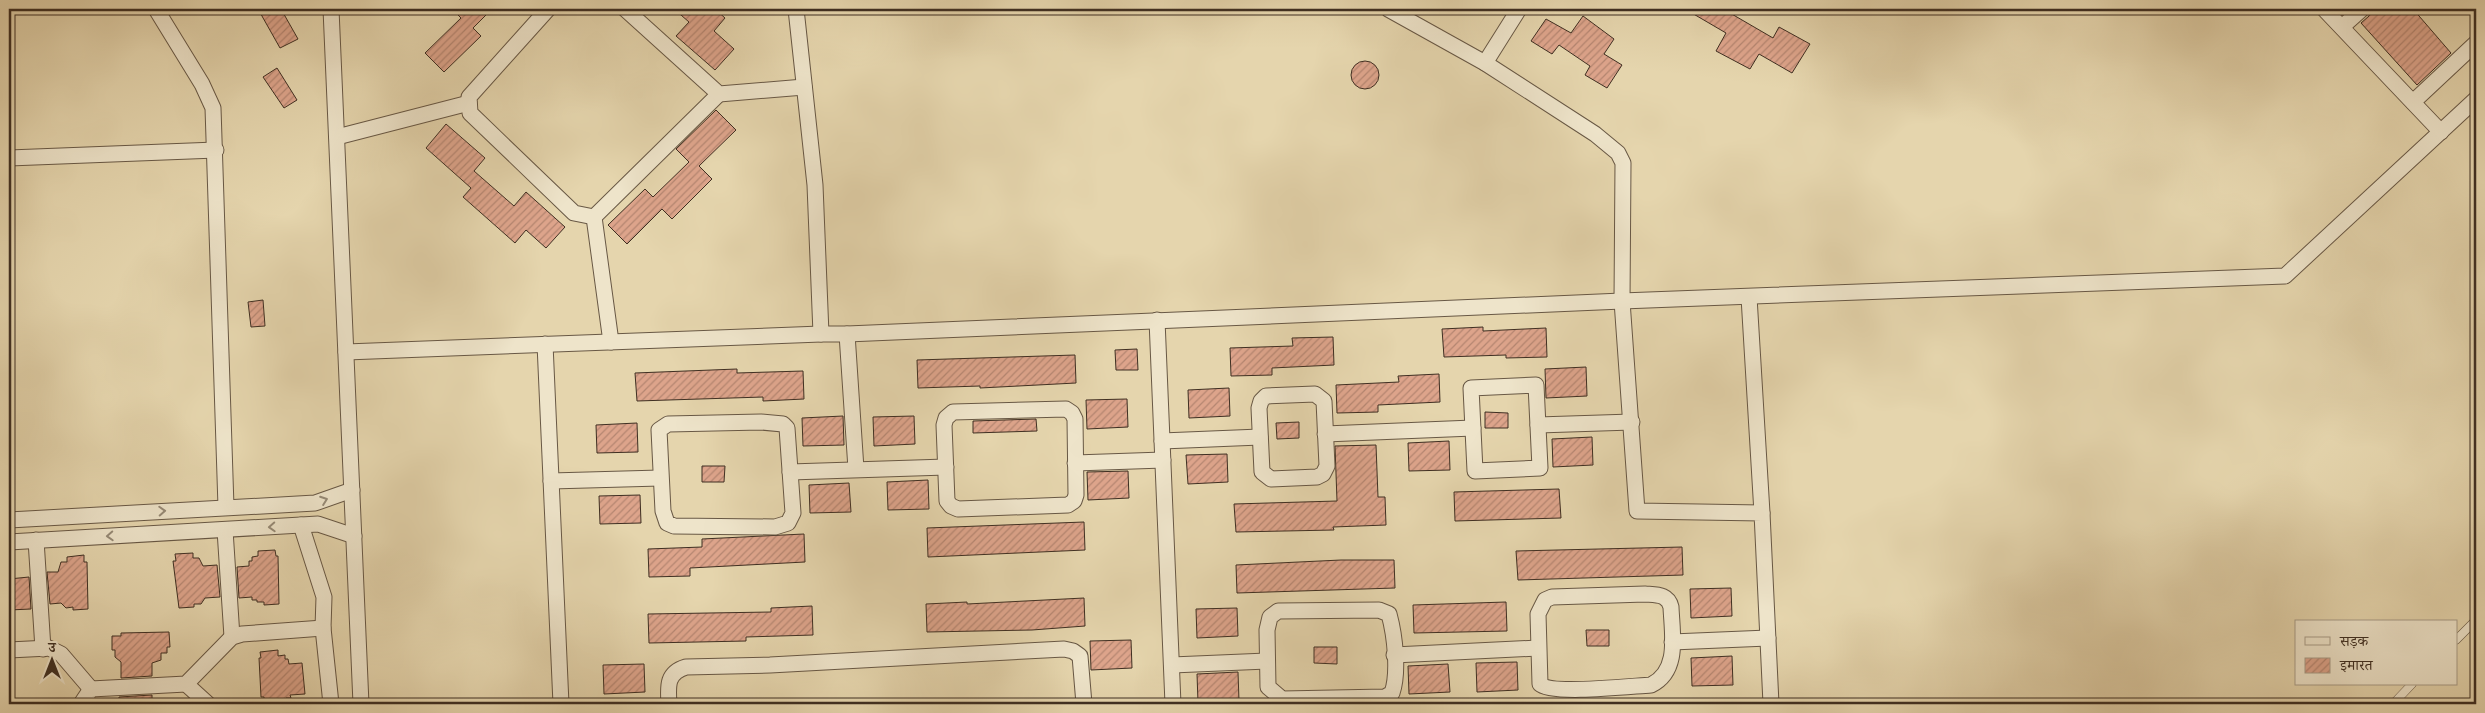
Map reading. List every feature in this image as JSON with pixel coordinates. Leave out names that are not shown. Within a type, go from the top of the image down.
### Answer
[{"type":"street","points":[[156,9],[202,84],[214,108],[226,507]]},
{"type":"street","points":[[331,9],[361,704]]},
{"type":"street","points":[[548,9],[469,97],[470,113],[574,213],[594,217]]},
{"type":"street","points":[[625,9],[719,94]]},
{"type":"street","points":[[796,9],[815,184],[821,334]]},
{"type":"street","points":[[1388,9],[1485,62],[1595,134],[1618,153],[1623,164],[1622,301],[1637,511],[1762,513]]},
{"type":"street","points":[[1485,62],[1519,9]]},
{"type":"street","points":[[2324,9],[2441,132]]},
{"type":"street","points":[[2342,27],[2362,9]]},
{"type":"street","points":[[2412,102],[2476,43]]},
{"type":"street","points":[[594,217],[719,94],[804,87]]},
{"type":"street","points":[[346,352],[846,334],[1622,301],[1749,298],[2286,276],[2476,99]]},
{"type":"street","points":[[337,137],[469,103]]},
{"type":"street","points":[[9,158],[216,150]]},
{"type":"street","points":[[594,217],[611,342]]},
{"type":"street","points":[[1749,298],[1771,704]]},
{"type":"street","points":[[1158,320],[1173,704]]},
{"type":"street","points":[[846,334],[856,469]]},
{"type":"street","points":[[545,344],[561,704]]},
{"type":"street","points":[[1536,385],[1540,468],[1475,471],[1473,428],[1472,388],[1536,385]]},
{"type":"street","points":[[1315,394],[1324,400],[1326,466],[1323,474],[1317,477],[1271,479],[1265,477],[1262,472],[1260,437],[1259,408],[1261,401],[1266,396],[1315,394]]},
{"type":"street","points":[[1066,409],[1072,413],[1075,419],[1075,463],[1076,494],[1074,501],[1068,505],[958,509],[950,506],[947,501],[944,424],[946,418],[953,412],[1066,409]]},
{"type":"street","points":[[761,422],[783,424],[788,428],[790,472],[793,513],[788,523],[775,527],[674,526],[663,519],[659,430],[668,424],[761,422]]},
{"type":"street","points":[[1538,426],[1632,422]]},
{"type":"street","points":[[1325,434],[1473,428]]},
{"type":"street","points":[[1162,441],[1260,437]]},
{"type":"street","points":[[1075,463],[1163,460]]},
{"type":"street","points":[[790,472],[946,467]]},
{"type":"street","points":[[551,481],[660,478]]},
{"type":"street","points":[[9,520],[315,503],[352,490]]},
{"type":"street","points":[[9,542],[318,524],[354,536]]},
{"type":"street","points":[[301,525],[324,597],[323,628],[331,704]]},
{"type":"street","points":[[224,530],[232,637]]},
{"type":"street","points":[[36,540],[43,649]]},
{"type":"street","points":[[1645,594],[1665,597],[1670,600],[1671,664],[1664,678],[1651,685],[1560,690],[1544,687],[1540,684],[1538,648],[1540,605],[1552,597],[1645,594]]},
{"type":"street","points":[[1379,610],[1389,614],[1394,632],[1395,685],[1392,693],[1384,697],[1282,699],[1268,687],[1267,661],[1267,630],[1270,617],[1278,611],[1379,610]]},
{"type":"street","points":[[91,689],[186,684],[232,637],[262,631],[323,628]]},
{"type":"street","points":[[1672,642],[1768,638]]},
{"type":"street","points":[[9,650],[49,648],[61,654],[91,689]]},
{"type":"street","points":[[1394,655],[1538,648]]},
{"type":"street","points":[[669,704],[668,685],[670,677],[677,670],[686,667],[770,665],[1064,649],[1073,651],[1080,656],[1084,704]]},
{"type":"street","points":[[1172,665],[1267,661]]},
{"type":"street","points":[[186,684],[208,704]]},
{"type":"street","points":[[81,704],[91,689]]},
{"type":"lane","points":[[2458,638],[2476,620]]},
{"type":"lane","points":[[2392,704],[2410,686]]},
{"type":"building","points":[[258,9],[281,9],[298,39],[280,48]]},
{"type":"building","points":[[452,9],[492,9],[473,28],[481,36],[444,72],[425,53],[461,18]]},
{"type":"building","points":[[674,9],[715,9],[725,18],[714,31],[734,49],[715,70],[676,36],[689,22]]},
{"type":"building","points":[[1685,9],[1732,9],[1730,13],[1773,38],[1779,27],[1810,44],[1792,73],[1759,54],[1750,69],[1716,51],[1726,33]]},
{"type":"building","points":[[2371,9],[2413,9],[2451,53],[2417,85],[2361,23],[2369,16]]},
{"type":"building","points":[[1583,16],[1614,39],[1604,54],[1622,65],[1607,88],[1585,75],[1590,66],[1559,45],[1552,54],[1531,41],[1546,19],[1571,33]]},
{"type":"building","points":[[1365,61],[1375,65],[1379,75],[1375,85],[1365,89],[1355,85],[1351,75],[1355,65]]},
{"type":"building","points":[[277,68],[297,100],[284,108],[263,77]]},
{"type":"building","points":[[716,110],[736,130],[699,166],[712,179],[672,219],[662,209],[627,244],[608,225],[645,189],[653,197],[689,162],[676,149]]},
{"type":"building","points":[[446,124],[485,158],[474,171],[514,206],[526,192],[565,227],[546,248],[526,230],[515,243],[463,197],[471,188],[426,148]]},
{"type":"building","points":[[263,300],[265,326],[251,327],[248,302]]},
{"type":"building","points":[[1483,327],[1483,331],[1546,328],[1547,357],[1506,358],[1506,355],[1444,357],[1442,329]]},
{"type":"building","points":[[1333,337],[1334,365],[1272,368],[1272,375],[1231,376],[1230,348],[1293,346],[1292,338]]},
{"type":"building","points":[[1137,349],[1138,370],[1116,370],[1115,350]]},
{"type":"building","points":[[1075,355],[1076,383],[980,388],[980,386],[918,388],[917,360]]},
{"type":"building","points":[[1586,367],[1587,396],[1546,398],[1545,369]]},
{"type":"building","points":[[737,369],[737,373],[803,371],[804,399],[763,401],[763,397],[637,401],[635,373]]},
{"type":"building","points":[[1439,374],[1440,402],[1378,405],[1378,412],[1337,413],[1336,385],[1399,382],[1398,376]]},
{"type":"building","points":[[1229,388],[1230,416],[1189,418],[1188,390]]},
{"type":"building","points":[[1127,399],[1128,427],[1087,429],[1086,400]]},
{"type":"building","points":[[1485,412],[1508,413],[1508,428],[1485,428]]},
{"type":"building","points":[[843,416],[844,445],[803,446],[802,418]]},
{"type":"building","points":[[914,416],[915,444],[874,446],[873,417]]},
{"type":"building","points":[[1036,419],[1037,431],[973,433],[973,421]]},
{"type":"building","points":[[1299,422],[1299,438],[1277,439],[1276,423]]},
{"type":"building","points":[[637,423],[638,452],[597,453],[596,425]]},
{"type":"building","points":[[1592,437],[1593,465],[1553,467],[1552,439]]},
{"type":"building","points":[[1449,441],[1450,470],[1409,471],[1408,443]]},
{"type":"building","points":[[1376,445],[1378,497],[1385,497],[1386,525],[1333,527],[1334,530],[1236,532],[1234,504],[1337,501],[1335,446]]},
{"type":"building","points":[[1227,454],[1228,482],[1188,484],[1186,455]]},
{"type":"building","points":[[702,466],[725,466],[724,482],[702,482]]},
{"type":"building","points":[[1128,471],[1129,498],[1088,500],[1087,472]]},
{"type":"building","points":[[928,480],[929,509],[888,510],[887,482]]},
{"type":"building","points":[[849,483],[851,512],[810,513],[809,485]]},
{"type":"building","points":[[1559,489],[1561,518],[1455,521],[1454,492]]},
{"type":"building","points":[[640,495],[641,523],[600,524],[599,496]]},
{"type":"building","points":[[1084,522],[1085,550],[928,557],[927,528]]},
{"type":"building","points":[[804,534],[805,562],[690,568],[690,576],[649,577],[648,549],[702,547],[702,539]]},
{"type":"building","points":[[1682,547],[1683,575],[1518,580],[1516,551]]},
{"type":"building","points":[[275,550],[276,556],[278,556],[279,604],[264,605],[264,602],[252,600],[252,597],[239,598],[237,567],[249,566],[249,561],[252,561],[252,557],[258,556],[258,551]]},
{"type":"building","points":[[193,553],[193,558],[199,558],[203,566],[217,565],[220,597],[205,598],[201,604],[194,604],[194,607],[179,608],[173,561],[176,561],[175,554]]},
{"type":"building","points":[[84,555],[84,562],[87,562],[88,609],[73,610],[73,607],[66,608],[61,603],[50,604],[47,572],[58,572],[61,562],[67,562],[67,557]]},
{"type":"building","points":[[1341,560],[1394,560],[1395,588],[1237,593],[1236,565]]},
{"type":"building","points":[[29,577],[31,609],[9,610],[9,579]]},
{"type":"building","points":[[1731,588],[1732,616],[1691,618],[1690,589]]},
{"type":"building","points":[[1084,598],[1085,626],[1032,630],[927,632],[926,604],[967,602],[967,604]]},
{"type":"building","points":[[1506,602],[1507,631],[1414,633],[1413,605]]},
{"type":"building","points":[[812,606],[813,635],[746,637],[746,641],[649,643],[648,614],[771,612],[771,608]]},
{"type":"building","points":[[1237,608],[1238,636],[1197,638],[1196,609]]},
{"type":"building","points":[[1586,630],[1609,630],[1609,646],[1587,646]]},
{"type":"building","points":[[169,632],[170,647],[167,647],[167,653],[161,653],[161,660],[152,663],[152,676],[121,678],[121,662],[115,657],[115,650],[112,650],[112,636],[121,636],[121,633]]},
{"type":"building","points":[[1131,640],[1132,668],[1091,670],[1090,641]]},
{"type":"building","points":[[1314,647],[1337,647],[1337,664],[1314,663]]},
{"type":"building","points":[[278,650],[278,656],[285,655],[285,659],[288,659],[289,664],[302,663],[305,694],[290,695],[291,698],[286,698],[286,701],[279,702],[279,704],[264,704],[264,697],[261,697],[260,652]]},
{"type":"building","points":[[1732,656],[1733,685],[1692,686],[1691,658]]},
{"type":"building","points":[[1517,662],[1518,690],[1477,692],[1476,663]]},
{"type":"building","points":[[644,664],[645,692],[604,694],[603,665]]},
{"type":"building","points":[[1448,664],[1450,692],[1409,694],[1408,666]]},
{"type":"building","points":[[1238,672],[1239,701],[1198,702],[1197,674]]},
{"type":"building","points":[[152,695],[152,704],[119,704],[119,697]]}]
